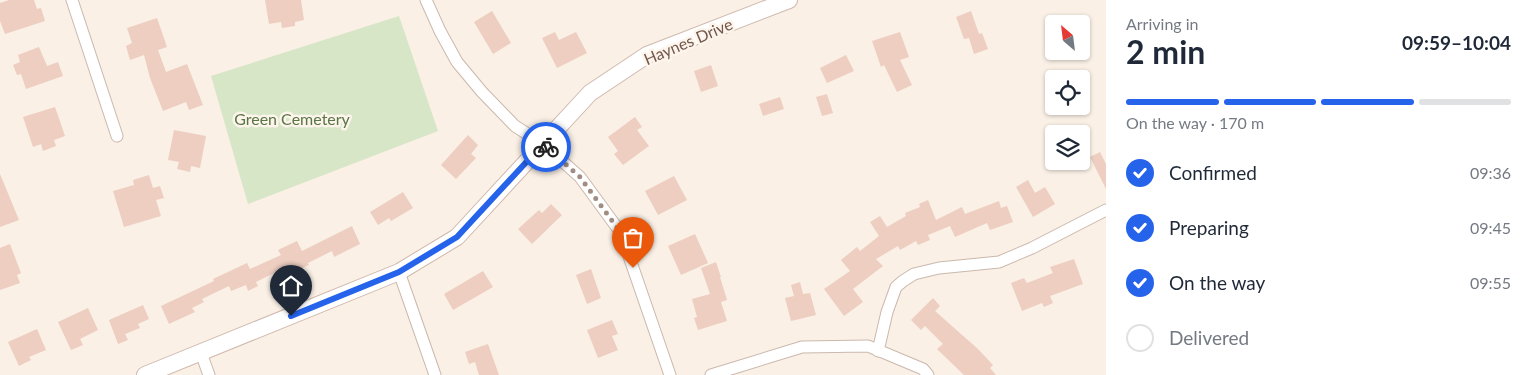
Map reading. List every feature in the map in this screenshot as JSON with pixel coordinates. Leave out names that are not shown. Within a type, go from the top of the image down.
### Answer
[{"type":"street","points":[[72,0],[118,136]]},
{"type":"street","points":[[426,0],[457,62],[482,92],[515,126],[543,144],[580,177],[621,233],[670,375]]},
{"type":"street","name":"Haynes Drive","points":[[145,375],[399,272],[457,237],[590,93],[647,55],[789,0]]},
{"type":"street","points":[[878,350],[887,312],[896,288],[902,281],[914,274],[939,268],[999,262],[1032,248],[1106,210]]},
{"type":"street","points":[[399,272],[436,375]]},
{"type":"street","points":[[711,375],[802,347],[868,346],[923,369],[928,375]]},
{"type":"street","points":[[201,353],[209,375]]},
{"type":"green space","name":"Green Cemetery","points":[[399,16],[438,131],[248,204],[211,76]]},
{"type":"building","points":[[9,0],[34,0],[37,9],[41,8],[45,21],[5,34],[0,21],[0,3]]},
{"type":"building","points":[[265,0],[301,0],[304,20],[295,22],[295,26],[282,28],[281,22],[269,24]]},
{"type":"building","points":[[492,11],[511,43],[493,54],[474,22]]},
{"type":"building","points":[[971,11],[979,34],[982,33],[988,49],[974,54],[969,38],[964,39],[956,17]]},
{"type":"building","points":[[157,18],[167,47],[158,50],[166,72],[187,64],[203,105],[189,110],[186,102],[163,111],[150,78],[144,55],[130,60],[126,46],[132,43],[127,28]]},
{"type":"building","points":[[555,32],[559,40],[576,32],[587,53],[557,68],[542,38]]},
{"type":"building","points":[[900,32],[909,57],[900,60],[912,85],[897,92],[884,65],[881,67],[872,41]]},
{"type":"building","points":[[39,47],[47,66],[58,62],[63,76],[26,89],[21,74],[17,75],[13,65],[20,62],[18,55]]},
{"type":"building","points":[[846,55],[854,71],[827,83],[820,68]]},
{"type":"building","points":[[711,65],[718,86],[701,92],[694,71]]},
{"type":"building","points":[[827,94],[833,113],[822,116],[816,97]]},
{"type":"building","points":[[780,97],[784,109],[763,116],[759,104]]},
{"type":"building","points":[[55,107],[65,136],[54,140],[56,146],[43,151],[41,144],[33,147],[23,117]]},
{"type":"building","points":[[635,117],[642,127],[637,130],[649,146],[623,165],[614,154],[618,151],[608,137]]},
{"type":"building","points":[[174,130],[206,136],[200,168],[191,166],[190,172],[177,169],[179,162],[168,160]]},
{"type":"building","points":[[468,135],[478,145],[471,154],[476,158],[456,179],[441,165]]},
{"type":"building","points":[[1100,152],[1106,164],[1106,189],[1090,157]]},
{"type":"building","points":[[0,174],[19,220],[0,227]]},
{"type":"building","points":[[149,175],[153,188],[160,186],[164,198],[156,200],[161,216],[124,227],[113,191],[134,185],[133,180]]},
{"type":"building","points":[[674,176],[687,200],[658,215],[645,191]]},
{"type":"building","points":[[1028,180],[1035,193],[1045,187],[1055,204],[1033,217],[1016,187]]},
{"type":"building","points":[[403,192],[413,208],[391,221],[389,218],[378,225],[370,212]]},
{"type":"building","points":[[928,200],[936,220],[962,207],[965,214],[999,201],[1001,208],[1007,206],[1013,222],[990,230],[987,223],[955,237],[950,226],[928,235],[930,240],[918,245],[916,241],[900,250],[898,246],[876,259],[883,266],[853,289],[863,302],[844,316],[824,289],[850,271],[841,260],[857,247],[860,251],[879,236],[870,222],[880,216],[887,227],[906,216],[905,213],[920,207],[919,204]]},
{"type":"building","points":[[551,204],[562,215],[532,244],[518,229],[539,210],[542,213]]},
{"type":"building","points":[[352,226],[360,244],[334,257],[332,251],[308,263],[309,265],[283,277],[280,270],[256,282],[258,286],[248,291],[246,285],[231,291],[229,286],[202,299],[204,302],[192,308],[195,312],[169,324],[161,306],[247,263],[250,269],[281,255],[278,250],[297,241],[302,251]]},
{"type":"building","points":[[695,234],[708,263],[681,275],[668,246]]},
{"type":"building","points":[[10,244],[21,273],[17,275],[20,283],[0,290],[0,248]]},
{"type":"building","points":[[1074,259],[1083,284],[1050,296],[1053,303],[1044,307],[1042,303],[1022,311],[1011,283],[1024,278],[1027,283],[1053,273],[1050,267]]},
{"type":"building","points":[[716,262],[727,300],[721,302],[727,321],[698,330],[694,318],[697,317],[692,299],[710,294],[701,268]]},
{"type":"building","points":[[591,269],[601,298],[587,304],[576,275]]},
{"type":"building","points":[[483,271],[493,287],[453,310],[444,294]]},
{"type":"building","points":[[800,282],[803,294],[810,293],[816,315],[791,321],[785,298],[794,296],[791,285]]},
{"type":"building","points":[[933,298],[940,306],[935,311],[978,349],[993,365],[990,368],[996,375],[964,375],[937,349],[943,344],[925,326],[921,330],[911,320]]},
{"type":"building","points":[[143,305],[149,319],[138,324],[140,328],[125,334],[128,340],[118,344],[109,320]]},
{"type":"building","points":[[88,308],[98,330],[80,339],[83,345],[71,350],[58,322]]},
{"type":"building","points":[[612,320],[618,334],[612,336],[618,350],[598,358],[587,330]]},
{"type":"building","points":[[37,329],[46,350],[29,357],[31,360],[19,366],[8,342]]},
{"type":"building","points":[[488,344],[499,375],[479,375],[475,362],[469,364],[465,352]]},
{"type":"way so far","points":[[546,147],[580,177],[621,233],[633,268]]},
{"type":"route","points":[[291,316],[399,272],[457,237],[543,144],[546,147]]}]
